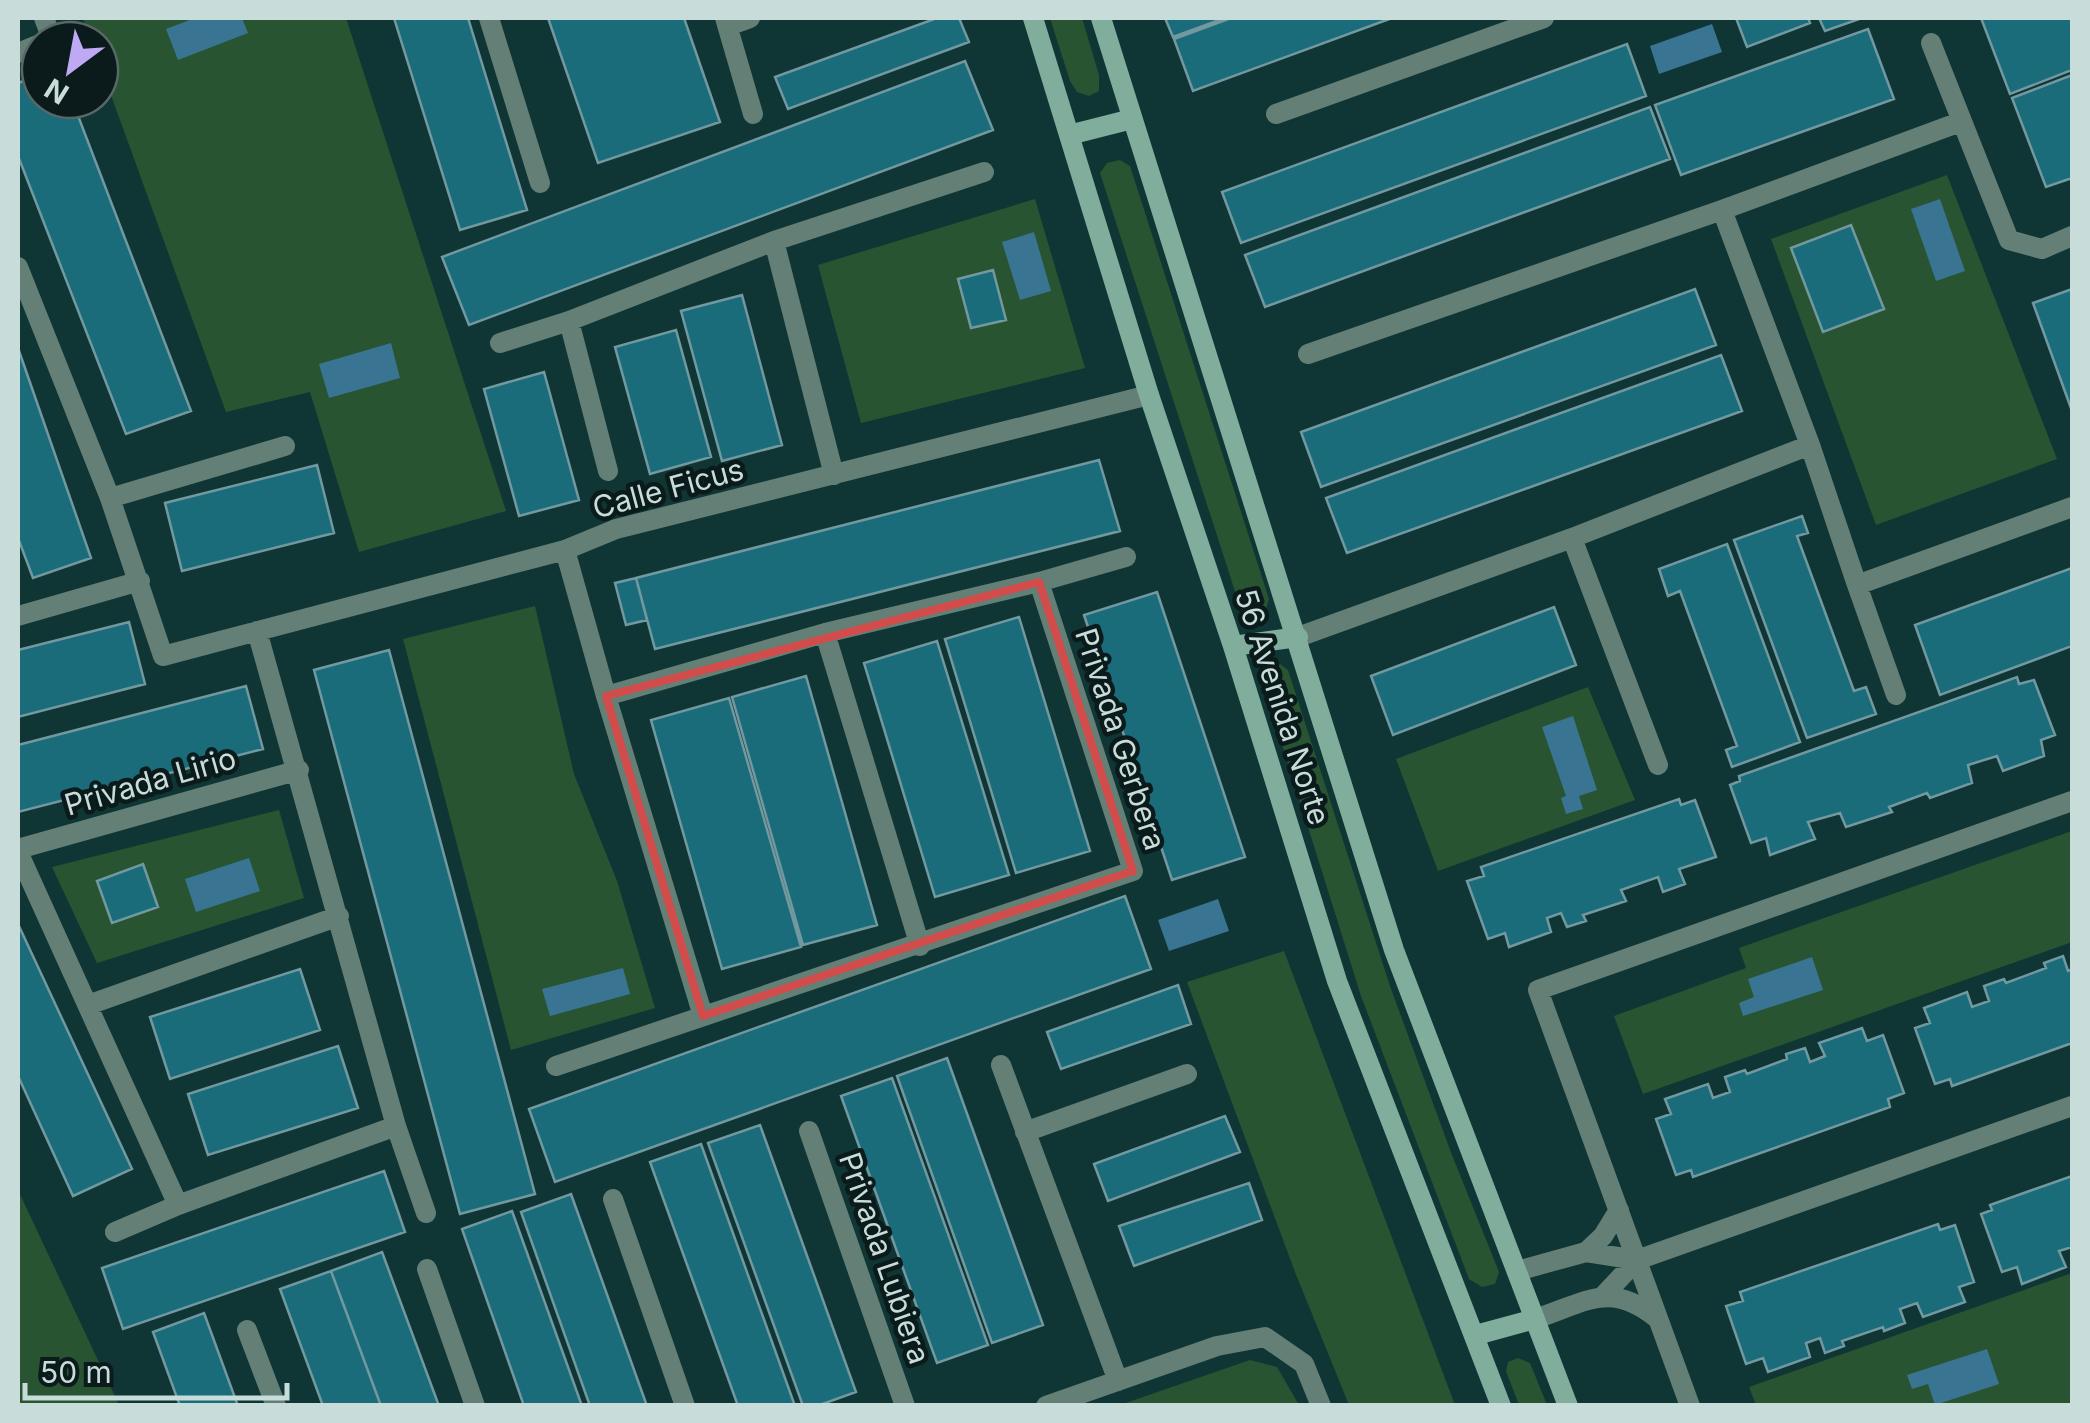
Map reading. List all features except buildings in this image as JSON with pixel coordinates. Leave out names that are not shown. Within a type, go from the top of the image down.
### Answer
[{"type":"main road","name":"56 Avenida Norte","points":[[1033,18],[1149,395],[1233,646],[1338,982],[1502,1406]]},
{"type":"main road","name":"56 Avenida Norte","points":[[1101,18],[1394,950],[1568,1406]]},
{"type":"main road","points":[[1069,136],[1132,119]]},
{"type":"main road","points":[[1233,646],[1298,637]]},
{"type":"main road","points":[[1476,1335],[1535,1318]]},
{"type":"street","points":[[489,18],[540,183]]},
{"type":"street","points":[[750,18],[727,22],[753,114]]},
{"type":"street","points":[[1276,114],[1544,18]]},
{"type":"street","points":[[1931,44],[2009,240],[2042,249],[2072,236]]},
{"type":"street","points":[[1308,354],[1722,210],[1960,122]]},
{"type":"street","points":[[500,343],[569,321],[774,241],[984,172]]},
{"type":"street","points":[[1722,210],[1810,445],[1896,695]]},
{"type":"street","points":[[774,241],[834,475]]},
{"type":"street","points":[[18,267],[140,581],[18,616]]},
{"type":"street","points":[[569,321],[608,472]]},
{"type":"street","name":"Calle Ficus","points":[[140,581],[163,656],[565,550],[616,529],[1149,395]]},
{"type":"street","points":[[1298,637],[1572,538],[1810,445]]},
{"type":"street","points":[[110,498],[285,446]]},
{"type":"street","points":[[1857,586],[2072,507]]},
{"type":"street","points":[[1572,538],[1658,765]]},
{"type":"street","points":[[565,550],[704,1016]]},
{"type":"street","points":[[606,696],[825,633],[1126,557]]},
{"type":"street","name":"Privada Gerbera","points":[[556,1066],[1134,871],[1039,582]]},
{"type":"street","points":[[257,631],[396,1126],[426,1212]]},
{"type":"street","points":[[825,633],[920,946]]},
{"type":"street","name":"Privada Lirio","points":[[178,1206],[18,850],[299,770]]},
{"type":"street","points":[[1690,1406],[1538,990],[2072,800]]},
{"type":"street","points":[[88,1005],[339,916]]},
{"type":"street","points":[[1000,1065],[1118,1381]]},
{"type":"street","points":[[1025,1132],[1187,1074]]},
{"type":"street","points":[[1603,1296],[1637,1260],[2072,1106]]},
{"type":"street","points":[[114,1232],[396,1126]]},
{"type":"street","name":"Privada Lubiera","points":[[809,1131],[905,1406]]},
{"type":"street","points":[[613,1199],[685,1406]]},
{"type":"street","points":[[1586,1252],[1602,1236],[1618,1210]]},
{"type":"street","points":[[1517,1271],[1586,1252],[1637,1260]]},
{"type":"street","points":[[426,1269],[475,1406]]},
{"type":"street","points":[[1535,1318],[1603,1296],[1625,1297],[1659,1320]]},
{"type":"street","points":[[247,1330],[276,1406]]},
{"type":"street","points":[[1046,1406],[1217,1346],[1265,1338],[1304,1364],[1321,1406]]},
{"type":"highlighted area","points":[[1039,582],[1133,871],[703,1016],[606,696]]},
{"type":"green space","points":[[346,18],[506,511],[359,552],[310,392],[226,412],[120,120],[120,20],[84,20]]},
{"type":"green space","points":[[1050,18],[1082,18],[1099,75],[1099,91],[1089,96],[1077,92]]},
{"type":"green space","points":[[1120,160],[1130,166],[1269,599],[1264,616],[1249,621],[1242,613],[1100,173],[1107,163]]},
{"type":"green space","points":[[1947,175],[2057,459],[1876,525],[1771,239]]},
{"type":"green space","points":[[1035,199],[1085,368],[861,423],[818,265]]},
{"type":"green space","points":[[535,606],[574,774],[617,881],[655,1008],[511,1050],[403,639]]},
{"type":"green space","points":[[1276,661],[1288,670],[1390,986],[1499,1272],[1495,1284],[1482,1287],[1469,1279],[1361,996],[1261,677],[1264,665]]},
{"type":"green space","points":[[1588,687],[1635,800],[1438,871],[1396,759]]},
{"type":"green space","points":[[279,810],[304,898],[97,963],[52,867]]},
{"type":"green space","points":[[2072,831],[2072,942],[1643,1094],[1614,1016],[1746,968],[1739,948]]},
{"type":"green space","points":[[1284,951],[1455,1405],[1349,1405],[1295,1272],[1187,982]]},
{"type":"green space","points":[[18,1190],[119,1405],[18,1405]]},
{"type":"green space","points":[[2072,1273],[2072,1405],[1756,1405],[1749,1387]]},
{"type":"green space","points":[[1518,1358],[1530,1363],[1547,1405],[1519,1405],[1506,1371],[1508,1362]]},
{"type":"green space","points":[[1250,1360],[1277,1367],[1299,1405],[1120,1405]]},
{"type":"water","points":[[195,18],[242,18],[248,33],[178,60],[166,29]]},
{"type":"water","points":[[1712,24],[1722,52],[1659,74],[1650,46]]},
{"type":"water","points":[[1940,199],[1965,271],[1936,281],[1911,209]]},
{"type":"water","points":[[1034,232],[1051,291],[1020,300],[1002,242]]},
{"type":"water","points":[[391,343],[400,378],[329,398],[319,364]]},
{"type":"water","points":[[1573,716],[1597,790],[1579,796],[1583,809],[1566,814],[1561,798],[1566,796],[1542,727]]},
{"type":"water","points":[[249,858],[260,891],[196,912],[185,879]]},
{"type":"water","points":[[1218,899],[1229,931],[1169,951],[1158,920]]},
{"type":"water","points":[[1812,957],[1823,990],[1743,1016],[1739,1003],[1754,997],[1748,979]]},
{"type":"water","points":[[623,968],[630,994],[550,1016],[542,989]]},
{"type":"water","points":[[1987,1349],[1999,1384],[1935,1405],[1928,1384],[1912,1389],[1907,1375]]}]
